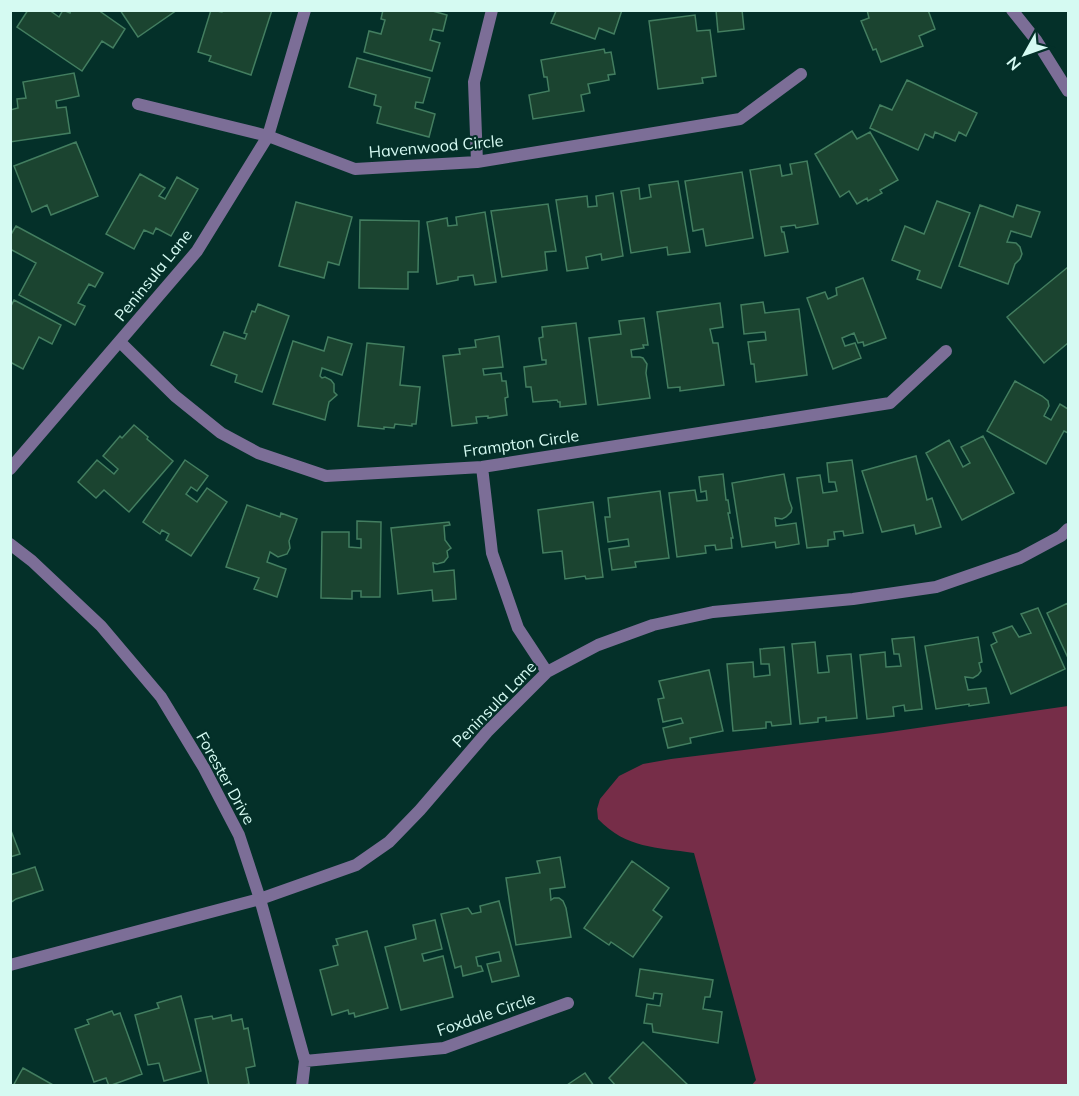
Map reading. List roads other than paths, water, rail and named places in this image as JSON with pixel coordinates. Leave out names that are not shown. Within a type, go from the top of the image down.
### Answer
[{"type":"street","name":"Peninsula Lane","points":[[10,469],[197,251],[268,136],[305,10]]},
{"type":"street","points":[[477,162],[474,82],[492,10]]},
{"type":"street","points":[[1012,10],[1036,40],[1068,91]]},
{"type":"street","name":"Havenwood Circle","points":[[138,104],[268,136],[355,169],[477,162],[740,119],[801,74]]},
{"type":"street","name":"Frampton Circle","points":[[120,342],[175,396],[221,433],[258,453],[326,476],[482,467],[891,403],[946,351]]},
{"type":"street","points":[[482,467],[492,553],[518,628],[547,672]]},
{"type":"street","name":"Peninsula Lane","points":[[10,965],[260,899],[356,865],[389,842],[420,810],[487,732],[547,672],[598,645],[653,625],[713,612],[853,599],[936,587],[1020,558],[1061,536],[1068,529]]},
{"type":"street","name":"Forester Drive","points":[[10,544],[32,561],[101,626],[161,697],[204,768],[239,835],[260,899],[305,1061],[302,1086]]},
{"type":"street","name":"Foxdale Circle","points":[[305,1061],[444,1048],[568,1003]]}]
